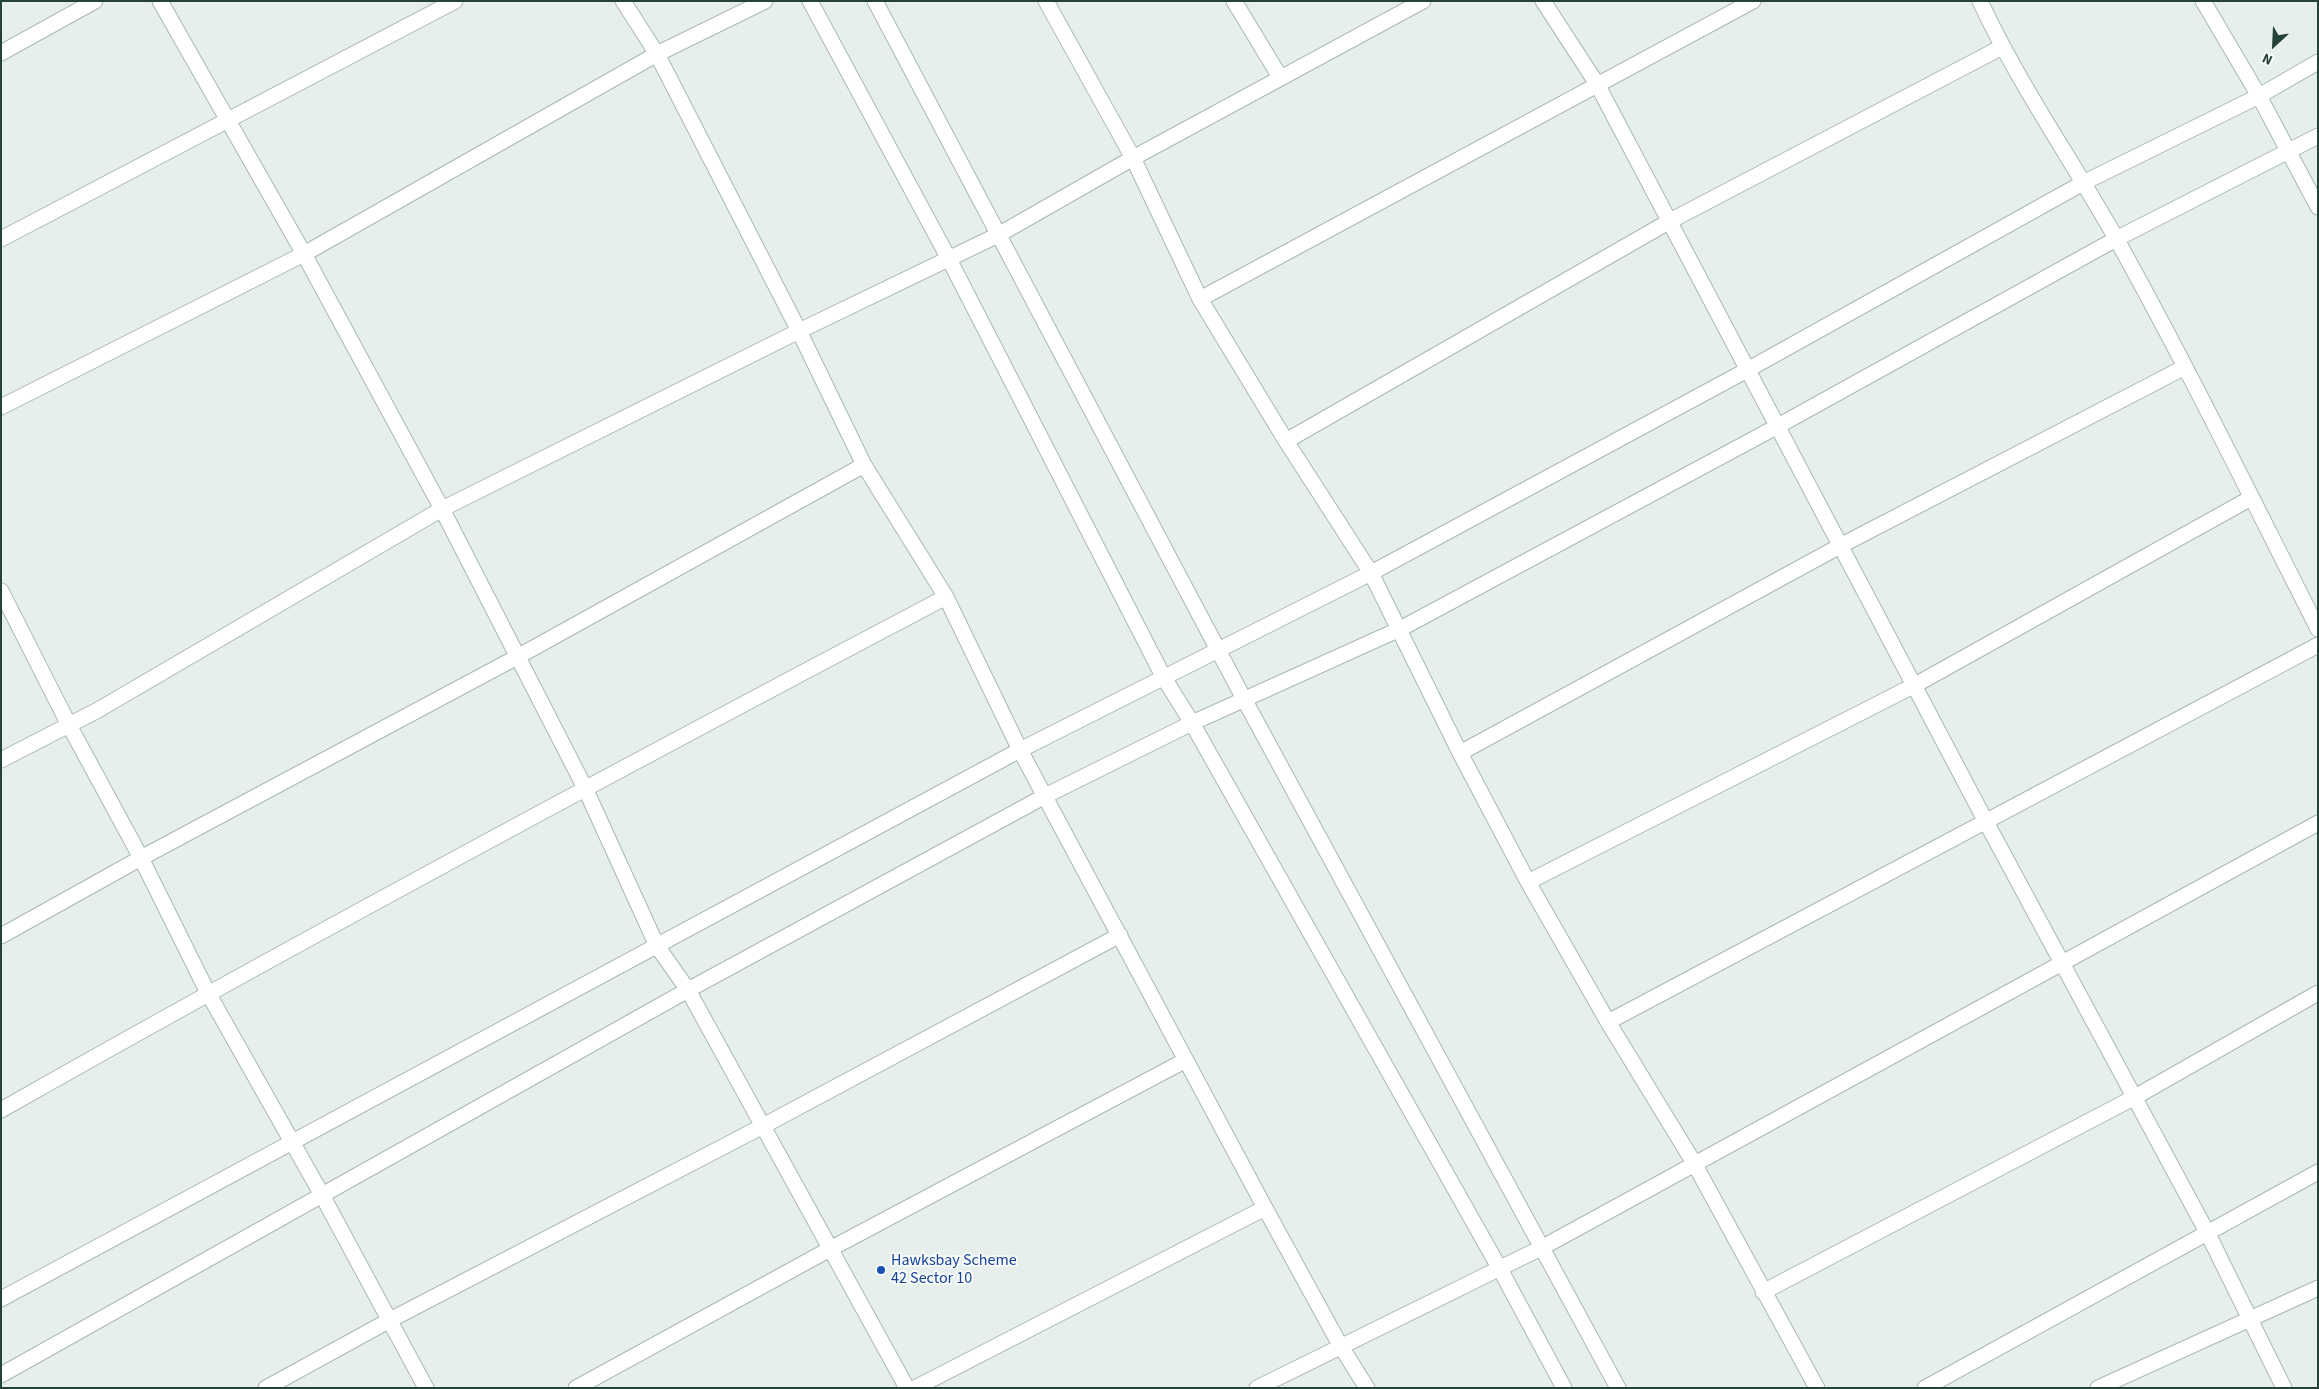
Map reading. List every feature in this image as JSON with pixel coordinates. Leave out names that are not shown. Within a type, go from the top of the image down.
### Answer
[{"type":"street","points":[[1,53],[95,1]]},
{"type":"street","points":[[160,1],[304,254],[442,509],[585,788],[657,946],[688,990],[907,1388]]},
{"type":"street","points":[[1,239],[456,1]]},
{"type":"street","points":[[623,1],[656,54],[799,331],[864,465],[946,597],[1020,750],[1340,1346],[1367,1388]]},
{"type":"street","points":[[1,407],[304,254],[656,54],[765,1]]},
{"type":"street","points":[[810,1],[949,258],[1164,678],[1192,723],[1500,1268],[1564,1388]]},
{"type":"street","points":[[875,1],[1244,699],[1618,1388]]},
{"type":"street","points":[[1046,1],[1133,158],[1200,299],[1286,441],[1371,573],[1460,753],[1528,882],[1608,1022],[1694,1164],[1817,1388]]},
{"type":"street","points":[[1234,1],[1280,78]]},
{"type":"street","points":[[1,760],[69,725],[442,509],[799,331],[998,235],[1133,158],[1423,1]]},
{"type":"street","points":[[1543,1],[1597,84],[1840,546],[1916,684],[1985,820],[2208,1234],[2284,1388]]},
{"type":"street","points":[[1200,299],[1752,1]]},
{"type":"street","points":[[1980,1],[2002,47],[2116,239],[2185,367],[2318,629]]},
{"type":"street","points":[[2202,1],[2290,151],[2318,207]]},
{"type":"street","points":[[1286,441],[1670,221],[2002,47]]},
{"type":"street","points":[[1,1298],[1020,750],[1371,573],[1748,369],[2083,183],[2259,96],[2318,62]]},
{"type":"street","points":[[1,1375],[688,990],[1045,796],[1192,723],[1400,629],[1778,426],[2116,239],[2318,136]]},
{"type":"street","points":[[1460,753],[1840,546],[2185,367]]},
{"type":"street","points":[[1,936],[141,858],[519,656],[864,465]]},
{"type":"street","points":[[1528,882],[1916,684],[2251,498]]},
{"type":"street","points":[[1,591],[69,725],[141,858],[208,993],[322,1195],[426,1388]]},
{"type":"street","points":[[1,1110],[208,993],[585,788],[946,597]]},
{"type":"street","points":[[1608,1022],[1985,820],[2318,645]]},
{"type":"street","points":[[1257,1388],[1542,1246],[2318,823]]},
{"type":"street","points":[[266,1388],[390,1320],[763,1126],[1120,935]]},
{"type":"street","points":[[1763,1292],[2135,1097],[2318,993]]},
{"type":"street","points":[[576,1388],[830,1249],[1186,1060]]},
{"type":"street","points":[[1925,1388],[2318,1172]]},
{"type":"street","points":[[915,1388],[1265,1208]]},
{"type":"street","points":[[2098,1388],[2318,1288]]},
{"type":"place","name":"Hawksbay Scheme 42 Sector 10","points":[[881,1270]]}]
